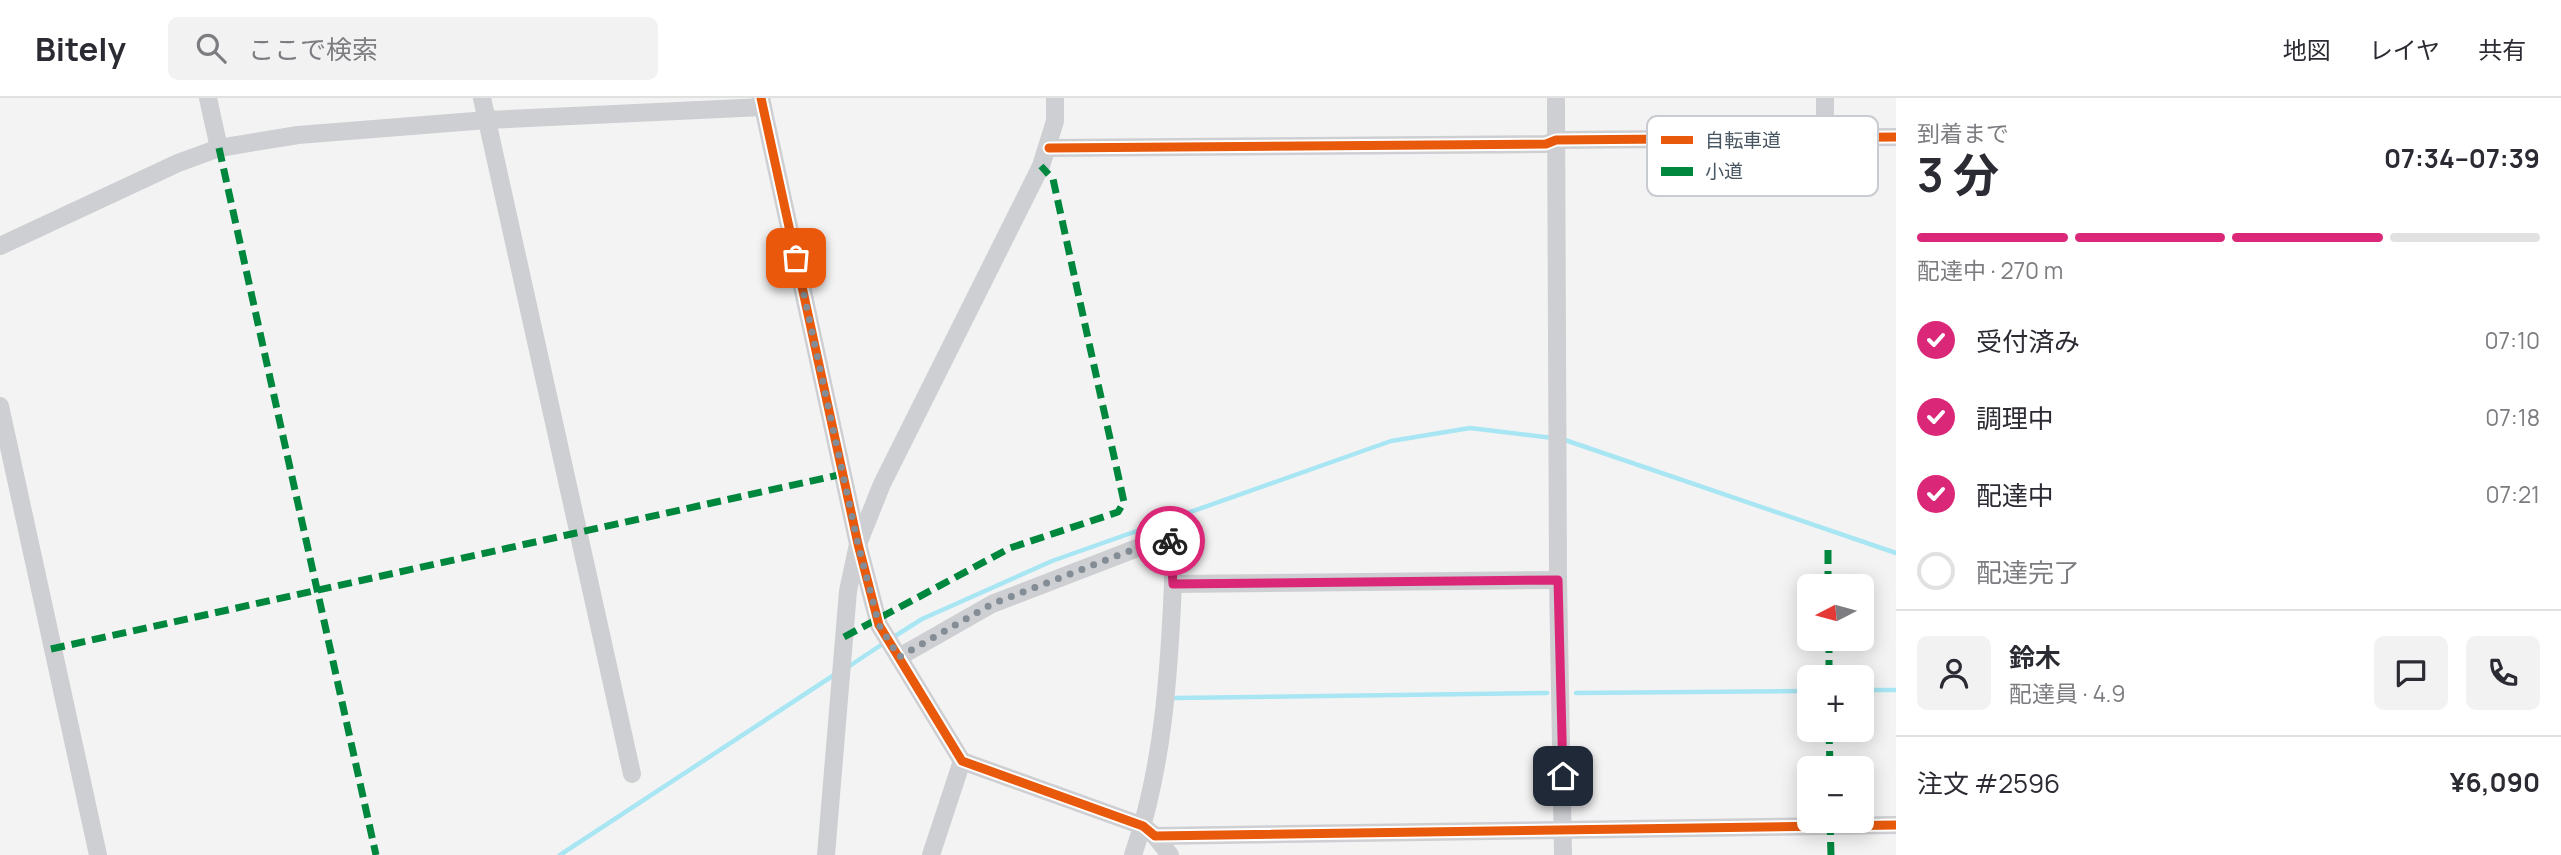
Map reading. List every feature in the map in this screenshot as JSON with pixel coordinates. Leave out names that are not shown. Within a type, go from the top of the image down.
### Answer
[{"type":"street","points":[[208,98],[219,148]]},
{"type":"street","points":[[482,98],[632,774]]},
{"type":"street","points":[[826,855],[848,591],[858,544],[883,484],[1049,148],[1055,121],[1055,98]]},
{"type":"street","points":[[1556,98],[1560,465],[1558,580],[1563,855]]},
{"type":"street","points":[[1825,98],[1825,116]]},
{"type":"street","points":[[0,246],[219,148],[298,135],[762,103],[858,544],[879,625],[962,761],[1149,831],[1564,832],[1896,825]]},
{"type":"street","points":[[1878,137],[1896,137]]},
{"type":"street","points":[[1049,148],[1546,144],[1556,140],[1647,139]]},
{"type":"street","points":[[0,406],[98,855]]},
{"type":"street","points":[[899,657],[992,604],[1166,537],[1172,544],[1173,584],[1169,678],[1149,831],[1133,855]]},
{"type":"street","points":[[1173,584],[1558,580]]},
{"type":"street","points":[[931,855],[962,761]]},
{"type":"street","points":[[1149,831],[1170,855]]},
{"type":"waterway","points":[[892,638],[922,619],[1052,561],[1391,441],[1470,428],[1553,438]]},
{"type":"waterway","points":[[1562,439],[1896,553]]},
{"type":"waterway","points":[[848,667],[884,643]]},
{"type":"waterway","points":[[560,855],[834,675]]},
{"type":"waterway","points":[[1874,690],[1896,690]]},
{"type":"waterway","points":[[1576,693],[1797,691]]},
{"type":"waterway","points":[[1174,698],[1547,693]]},
{"type":"marked path","points":[[219,148],[376,855]]},
{"type":"marked path","points":[[844,637],[1010,548],[1118,512],[1124,502],[1053,179],[1041,166]]},
{"type":"marked path","points":[[51,649],[843,474]]},
{"type":"marked path","points":[[1828,550],[1828,574]]},
{"type":"marked path","points":[[1829,651],[1829,665]]},
{"type":"marked path","points":[[1829,742],[1830,756]]},
{"type":"marked path","points":[[1830,833],[1831,855]]},
{"type":"cycle path","points":[[761,98],[858,544],[879,625],[962,761],[1143,826],[1155,836],[1896,825]]},
{"type":"cycle path","points":[[1878,137],[1896,137]]},
{"type":"cycle path","points":[[1049,148],[1546,144],[1556,140],[1647,139]]},
{"type":"way so far","points":[[796,258],[858,544],[879,625],[899,657],[992,604],[1166,537],[1170,541]]},
{"type":"route","points":[[1170,541],[1173,584],[1558,580],[1563,776]]}]
